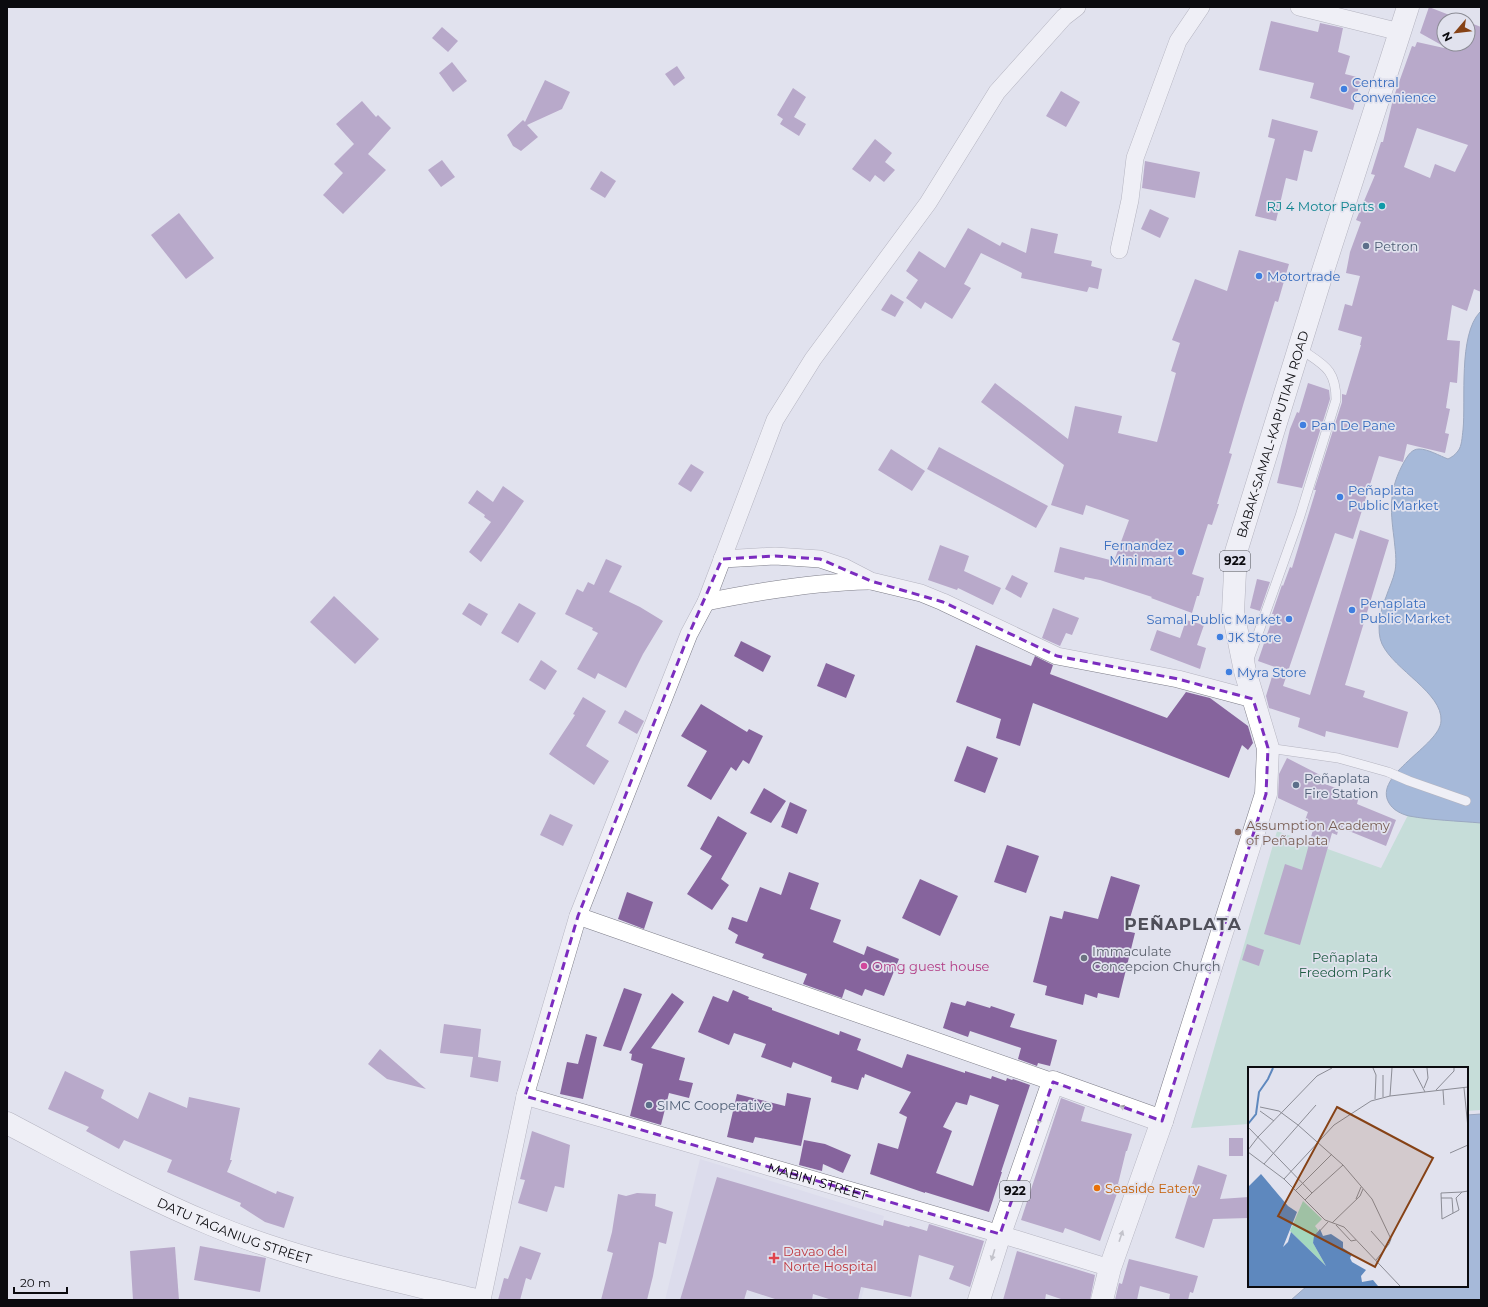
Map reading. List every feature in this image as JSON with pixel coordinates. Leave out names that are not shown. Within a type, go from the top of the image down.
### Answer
[{"type":"main road","name":"BABAK-SAMAL-KAPUTIAN ROAD","points":[[1102,1300],[1110,1268],[1162,1121],[1266,794],[1268,748],[1245,671],[1233,612],[1236,552],[1299,348],[1408,7]]},
{"type":"main road","points":[[1052,1082],[1162,1121]]},
{"type":"main road","name":"922","points":[[979,1300],[1052,1082]]},
{"type":"main road","name":"DATU TAGANIUG STREET","points":[[7,1123],[152,1197],[210,1224],[270,1246],[329,1264],[476,1300]]},
{"type":"street","points":[[482,1300],[525,1096],[578,916],[689,634],[706,602],[775,420],[813,359],[928,203],[997,92],[1064,17],[1077,7]]},
{"type":"street","points":[[1119,250],[1130,200],[1135,158],[1178,41],[1201,7]]},
{"type":"street","points":[[1299,7],[1400,32]]},
{"type":"street","points":[[722,559],[775,556],[820,559],[844,566],[871,581],[921,594],[944,602],[1057,656],[1178,679],[1253,699]]},
{"type":"street","points":[[706,602],[742,594],[832,582],[871,581]]},
{"type":"street","points":[[578,916],[1052,1082]]},
{"type":"street","name":"MABINI STREET","points":[[525,1096],[1000,1234],[1110,1268]]},
{"type":"lane","points":[[1245,671],[1300,516],[1336,400],[1336,386],[1329,369],[1299,348]]},
{"type":"lane","points":[[1268,748],[1338,758],[1388,772],[1466,801]]},
{"type":"highlighted area","points":[[775,556],[820,559],[871,581],[943,602],[1057,656],[1178,679],[1253,699],[1268,748],[1266,794],[1162,1121],[1053,1082],[1000,1234],[525,1096],[578,916],[689,634],[722,559]]},
{"type":"shaded area","name":"Davao del Norte Hospital","points":[[700,1159],[884,1216],[861,1300],[665,1300]]},
{"type":"green space","name":"Peñaplata Freedom Park","points":[[1408,815],[1481,823],[1481,1110],[1468,1111],[1468,1067],[1248,1067],[1248,1124],[1191,1128],[1277,831],[1381,868]]},
{"type":"water","points":[[1480,312],[1481,823],[1409,816],[1393,808],[1389,803],[1386,792],[1390,782],[1398,771],[1438,731],[1441,721],[1440,711],[1434,701],[1426,691],[1388,654],[1382,644],[1379,633],[1382,608],[1396,567],[1391,508],[1393,490],[1399,472],[1410,453],[1414,450],[1426,450],[1448,459],[1455,455],[1459,449],[1462,441],[1463,430],[1464,368],[1468,336],[1473,322]]},
{"type":"water","points":[[1481,1114],[1481,1300],[1291,1300],[1306,1287],[1468,1287],[1468,1115]]},
{"type":"building","points":[[1429,7],[1442,12],[1436,12],[1436,42],[1420,33]]},
{"type":"building","points":[[1271,21],[1318,32],[1320,23],[1343,28],[1338,52],[1350,56],[1345,74],[1361,78],[1353,110],[1310,98],[1314,83],[1259,70]]},
{"type":"building","points":[[1476,25],[1481,27],[1481,292],[1474,289],[1467,311],[1452,305],[1447,340],[1460,341],[1457,383],[1450,382],[1446,408],[1450,409],[1445,433],[1449,434],[1445,453],[1407,444],[1403,462],[1379,456],[1353,539],[1335,533],[1283,686],[1310,695],[1360,530],[1389,540],[1345,685],[1365,691],[1363,697],[1408,712],[1398,748],[1326,731],[1325,737],[1298,727],[1300,718],[1269,708],[1266,696],[1275,667],[1258,661],[1282,585],[1283,586],[1290,567],[1292,568],[1316,490],[1314,490],[1342,402],[1342,394],[1346,395],[1361,345],[1362,337],[1338,330],[1345,304],[1352,306],[1360,276],[1346,273],[1350,252],[1361,222],[1356,220],[1375,175],[1371,174],[1381,142],[1383,142],[1393,99],[1412,46],[1415,47],[1417,42],[1436,46],[1436,52],[1476,52]],"holes":[[[1417,128],[1468,145],[1455,172],[1435,164],[1430,178],[1404,167]]]},
{"type":"building","points":[[442,27],[458,41],[448,52],[432,38]]},
{"type":"building","points":[[452,62],[467,81],[453,92],[439,73]]},
{"type":"building","points":[[677,66],[685,78],[674,86],[665,74]]},
{"type":"building","points":[[545,80],[570,92],[562,109],[527,125],[538,137],[521,151],[513,146],[507,135],[523,120],[525,122]]},
{"type":"building","points":[[793,88],[806,97],[794,117],[806,124],[799,136],[780,124],[783,119],[777,115]]},
{"type":"building","points":[[1061,91],[1080,102],[1066,127],[1046,116]]},
{"type":"building","points":[[362,101],[376,117],[378,115],[391,128],[368,154],[386,170],[343,214],[323,195],[343,173],[334,164],[354,144],[336,124]]},
{"type":"building","points":[[1272,119],[1318,131],[1312,152],[1304,150],[1297,181],[1286,178],[1276,221],[1255,216],[1275,139],[1268,137]]},
{"type":"building","points":[[875,139],[892,153],[885,162],[895,170],[884,182],[875,175],[870,182],[852,169]]},
{"type":"building","points":[[442,160],[455,177],[441,187],[428,170]]},
{"type":"building","points":[[1145,161],[1200,172],[1195,198],[1142,188]]},
{"type":"building","points":[[601,171],[616,181],[605,198],[590,189]]},
{"type":"building","points":[[1150,209],[1169,218],[1160,238],[1141,229]]},
{"type":"building","points":[[179,213],[214,258],[186,279],[151,235]]},
{"type":"building","points":[[968,228],[1000,246],[1002,242],[1026,253],[1031,228],[1058,234],[1054,253],[1092,261],[1091,266],[1102,269],[1098,289],[1089,287],[1087,292],[1021,278],[1022,273],[981,253],[964,284],[971,288],[952,319],[925,302],[921,309],[906,298],[918,280],[906,271],[919,251],[945,268]]},
{"type":"building","points":[[1239,250],[1289,264],[1278,302],[1275,301],[1229,453],[1232,454],[1217,504],[1219,504],[1212,525],[1208,524],[1192,574],[1204,578],[1192,613],[1151,598],[1152,597],[1100,580],[1085,577],[1084,580],[1054,572],[1060,547],[1114,561],[1129,520],[1086,505],[1083,515],[1051,505],[1064,465],[981,402],[995,383],[1068,439],[1075,406],[1122,416],[1118,433],[1157,442],[1176,373],[1171,371],[1180,343],[1172,340],[1195,279],[1227,291]]},
{"type":"building","points":[[891,294],[904,302],[895,317],[881,310]]},
{"type":"building","points":[[1308,383],[1329,390],[1330,399],[1302,488],[1277,483],[1290,429],[1297,412],[1299,413]]},
{"type":"building","points":[[939,447],[1048,506],[1036,528],[927,469]]},
{"type":"building","points":[[891,449],[925,471],[912,491],[878,470]]},
{"type":"building","points":[[691,464],[704,472],[691,492],[678,484]]},
{"type":"building","points":[[503,486],[524,501],[481,562],[469,552],[491,522],[484,517],[485,515],[468,503],[477,490],[493,502]]},
{"type":"building","points":[[940,545],[969,556],[964,571],[1001,588],[993,605],[958,588],[957,590],[928,580]]},
{"type":"building","points":[[606,559],[622,566],[609,592],[640,607],[663,621],[643,654],[626,688],[598,673],[595,679],[577,669],[598,633],[592,630],[593,628],[565,614],[577,589],[583,592],[588,582],[594,585]]},
{"type":"building","points":[[1012,575],[1028,583],[1021,598],[1005,589]]},
{"type":"building","points":[[1257,579],[1270,582],[1260,611],[1250,608]]},
{"type":"building","points":[[334,596],[379,639],[355,664],[310,622]]},
{"type":"building","points":[[469,603],[488,614],[481,626],[462,614]]},
{"type":"building","points":[[519,603],[536,613],[518,643],[501,633]]},
{"type":"building","points":[[1053,608],[1079,618],[1072,635],[1066,633],[1060,646],[1042,638]]},
{"type":"building","points":[[1186,620],[1204,625],[1197,645],[1206,648],[1200,669],[1150,650],[1157,630],[1180,638]]},
{"type":"building","points":[[741,641],[771,656],[763,672],[734,656]]},
{"type":"building","points":[[976,645],[1031,666],[1035,656],[1053,665],[1050,674],[1167,718],[1186,692],[1210,698],[1248,726],[1253,743],[1248,750],[1242,745],[1229,778],[1033,703],[1020,746],[996,738],[1001,719],[956,702]]},
{"type":"building","points":[[541,660],[557,671],[545,690],[529,680]]},
{"type":"building","points":[[826,663],[855,675],[846,698],[817,686]]},
{"type":"building","points":[[583,697],[606,711],[586,746],[609,761],[594,785],[549,754],[575,715],[573,714]]},
{"type":"building","points":[[701,704],[747,732],[749,729],[763,736],[749,764],[743,760],[736,771],[731,767],[711,800],[687,786],[707,751],[681,736]]},
{"type":"building","points":[[625,710],[644,721],[637,734],[618,723]]},
{"type":"building","points":[[967,746],[998,758],[985,793],[954,781]]},
{"type":"building","points":[[1287,758],[1322,776],[1319,782],[1359,796],[1357,804],[1396,820],[1386,846],[1339,827],[1337,835],[1332,833],[1300,945],[1264,934],[1285,864],[1302,870],[1314,826],[1304,823],[1308,812],[1278,798],[1279,774]]},
{"type":"building","points":[[764,788],[786,801],[771,823],[750,813]]},
{"type":"building","points":[[790,802],[807,810],[797,834],[781,827]]},
{"type":"building","points":[[550,814],[573,825],[563,846],[540,835]]},
{"type":"building","points":[[718,816],[747,833],[721,879],[729,885],[712,910],[687,894],[712,856],[700,849]]},
{"type":"building","points":[[1007,845],[1039,856],[1026,893],[994,882]]},
{"type":"building","points":[[789,872],[819,883],[810,909],[841,920],[833,942],[864,955],[867,946],[899,959],[884,996],[865,989],[862,996],[845,989],[842,998],[803,984],[807,974],[762,958],[764,954],[735,943],[738,935],[728,929],[732,917],[747,922],[760,887],[781,895]]},
{"type":"building","name":"Immaculate Concepcion Church","points":[[1111,876],[1140,885],[1126,931],[1135,933],[1119,998],[1098,993],[1097,998],[1085,994],[1083,1005],[1045,995],[1047,986],[1033,982],[1050,916],[1062,919],[1064,911],[1098,919]]},
{"type":"building","points":[[920,879],[958,896],[940,936],[902,918]]},
{"type":"building","points":[[627,892],[653,902],[644,929],[618,919]]},
{"type":"building","points":[[1247,944],[1264,950],[1259,966],[1242,960]]},
{"type":"building","points":[[624,988],[642,994],[621,1051],[603,1046]]},
{"type":"building","points":[[733,990],[749,997],[748,999],[772,1008],[772,1010],[839,1035],[840,1031],[861,1039],[857,1050],[902,1068],[907,1054],[965,1073],[965,1071],[991,1079],[992,1076],[1006,1081],[1007,1078],[1013,1079],[1030,1085],[989,1212],[925,1193],[870,1174],[878,1143],[898,1149],[907,1117],[899,1113],[911,1092],[865,1074],[864,1078],[862,1077],[858,1090],[831,1082],[832,1077],[793,1062],[791,1068],[761,1057],[766,1044],[734,1033],[729,1045],[698,1032],[713,996],[728,1002]],"holes":[[[970,1095],[999,1105],[973,1186],[936,1173],[952,1131],[943,1127],[956,1102],[967,1105]]]},
{"type":"building","points":[[672,993],[684,1002],[651,1048],[685,1058],[679,1080],[693,1083],[689,1098],[669,1093],[661,1125],[630,1116],[643,1064],[631,1060],[632,1054],[629,1053]]},
{"type":"building","points":[[967,1001],[990,1008],[991,1006],[1015,1014],[1010,1027],[1057,1040],[1050,1066],[1038,1063],[1037,1066],[1018,1059],[1021,1048],[970,1031],[968,1037],[943,1028],[951,1002],[965,1006]]},
{"type":"building","points":[[444,1024],[481,1029],[478,1057],[501,1061],[498,1082],[470,1077],[473,1057],[440,1053]]},
{"type":"building","points":[[586,1034],[597,1037],[583,1099],[560,1094],[567,1062],[578,1064]]},
{"type":"building","points":[[380,1049],[426,1089],[387,1079],[368,1064]]},
{"type":"building","points":[[65,1071],[104,1090],[101,1098],[138,1119],[149,1092],[187,1108],[189,1097],[240,1108],[230,1160],[232,1160],[227,1172],[276,1194],[277,1191],[294,1197],[284,1228],[265,1222],[240,1206],[241,1203],[167,1172],[172,1160],[124,1140],[119,1149],[86,1131],[89,1127],[48,1109]]},
{"type":"building","points":[[787,1093],[811,1098],[801,1146],[755,1137],[753,1143],[727,1137],[737,1094],[785,1106]]},
{"type":"building","points":[[1061,1098],[1085,1107],[1081,1121],[1132,1134],[1118,1184],[1120,1185],[1100,1241],[1065,1228],[1063,1233],[1021,1220]]},
{"type":"building","points":[[532,1131],[570,1145],[564,1188],[555,1186],[547,1212],[518,1203],[525,1180],[520,1179]]},
{"type":"building","points":[[1229,1138],[1243,1138],[1243,1156],[1229,1156]]},
{"type":"building","points":[[804,1140],[825,1144],[851,1155],[843,1173],[823,1164],[822,1171],[799,1165]]},
{"type":"building","points":[[1198,1165],[1227,1175],[1220,1199],[1248,1197],[1248,1218],[1213,1219],[1204,1248],[1175,1238]]},
{"type":"building","name":"Davao del Norte Hospital","points":[[717,1177],[883,1226],[884,1220],[927,1231],[929,1224],[984,1241],[970,1287],[949,1279],[954,1266],[919,1255],[911,1297],[861,1287],[858,1300],[832,1300],[813,1294],[812,1300],[778,1300],[747,1290],[744,1300],[680,1300]]},
{"type":"building","points":[[637,1193],[656,1194],[655,1206],[673,1212],[666,1244],[659,1242],[647,1300],[601,1300],[613,1253],[607,1251],[612,1232],[618,1194],[626,1196]]},
{"type":"building","points":[[200,1246],[266,1258],[260,1292],[194,1280]]},
{"type":"building","points":[[520,1246],[541,1253],[531,1280],[526,1278],[520,1300],[498,1300],[504,1278],[508,1279]]},
{"type":"building","points":[[175,1247],[179,1300],[133,1300],[130,1251]]},
{"type":"building","points":[[1017,1251],[1095,1275],[1090,1300],[1064,1300],[1046,1294],[1045,1300],[1003,1300]]},
{"type":"building","points":[[1129,1259],[1198,1276],[1193,1293],[1190,1292],[1188,1300],[1169,1300],[1170,1294],[1140,1286],[1137,1300],[1115,1300],[1119,1283],[1122,1284]]},
{"type":"place","name":"Central Convenience","points":[[1344,89]]},
{"type":"place","name":"RJ 4 Motor Parts","points":[[1382,206]]},
{"type":"place","name":"Petron","points":[[1366,246]]},
{"type":"place","name":"Motortrade","points":[[1259,276]]},
{"type":"place","name":"Pan De Pane","points":[[1303,425]]},
{"type":"place","name":"Peñaplata Public Market","points":[[1340,497]]},
{"type":"place","name":"Fernandez Mini mart","points":[[1181,552]]},
{"type":"place","name":"Penaplata Public Market","points":[[1352,610]]},
{"type":"place","name":"Samal Public Market","points":[[1289,619]]},
{"type":"place","name":"JK Store","points":[[1220,637]]},
{"type":"place","name":"Myra Store","points":[[1229,672]]},
{"type":"place","name":"Peñaplata Fire Station","points":[[1296,785]]},
{"type":"place","name":"Assumption Academy of Peñaplata","points":[[1238,832]]},
{"type":"place","name":"Immaculate Concepcion Church","points":[[1084,958]]},
{"type":"place","name":"Omg guest house","points":[[864,966]]},
{"type":"place","name":"SIMC Cooperative","points":[[649,1105]]},
{"type":"place","name":"Seaside Eatery","points":[[1097,1188]]},
{"type":"place","name":"Davao del Norte Hospital","points":[[774,1258]]},
{"type":"district","name":"PEÑAPLATA","points":[[1183,924]]}]
